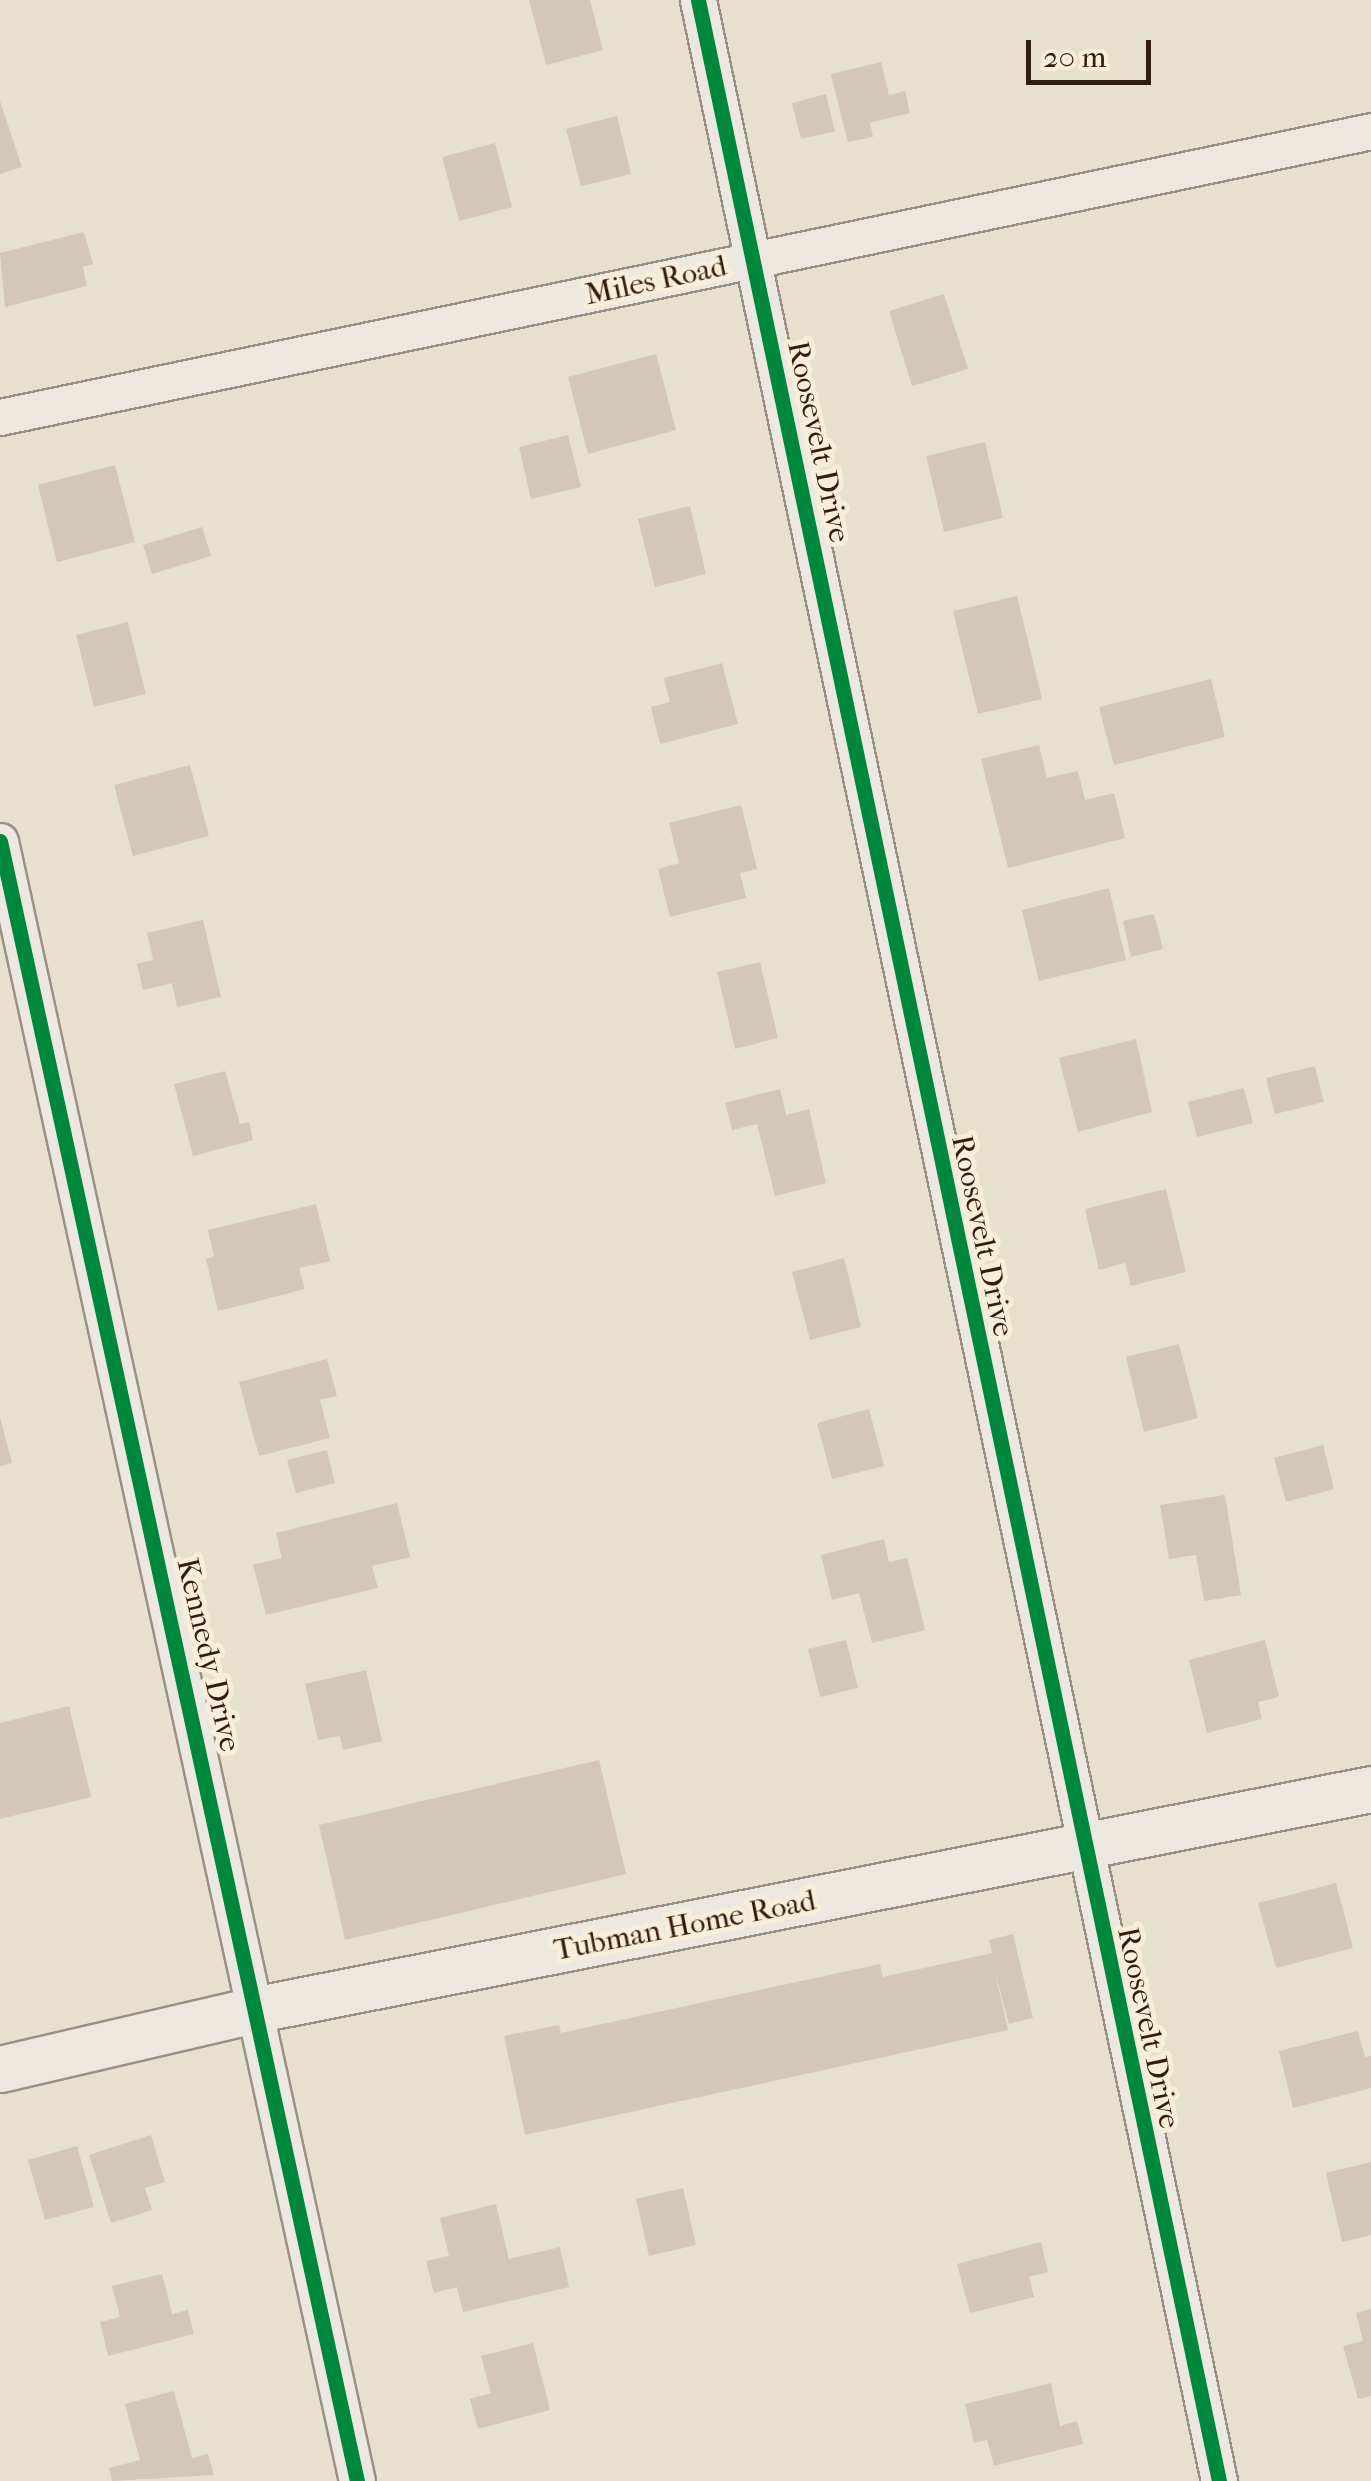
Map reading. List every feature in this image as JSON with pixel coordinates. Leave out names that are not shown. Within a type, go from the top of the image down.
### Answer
[{"type":"street","name":"Roosevelt Drive","points":[[698,0],[1081,1850],[1219,2481]]},
{"type":"street","name":"Miles Road","points":[[0,417],[1371,131]]},
{"type":"street","name":"Kennedy Drive","points":[[0,841],[16,991],[258,2009],[358,2481]]},
{"type":"street","name":"Tubman Home Road","points":[[0,2069],[258,2009],[1081,1850],[1371,1789]]},
{"type":"building","points":[[529,0],[590,0],[603,50],[546,65]]},
{"type":"building","points":[[881,62],[889,95],[905,91],[910,113],[870,123],[873,137],[848,142],[831,74]]},
{"type":"building","points":[[826,94],[835,131],[801,139],[792,103]]},
{"type":"building","points":[[0,101],[22,167],[0,174]]},
{"type":"building","points":[[617,116],[631,174],[581,186],[566,129]]},
{"type":"building","points":[[495,143],[512,207],[459,221],[442,157]]},
{"type":"building","points":[[84,232],[93,264],[83,267],[87,286],[5,307],[0,253]]},
{"type":"building","points":[[944,294],[968,369],[912,386],[889,311]]},
{"type":"building","points":[[656,354],[676,430],[588,454],[568,377]]},
{"type":"building","points":[[568,435],[581,487],[531,499],[519,447]]},
{"type":"building","points":[[985,442],[1003,518],[944,532],[926,456]]},
{"type":"building","points":[[115,465],[135,542],[57,562],[38,485]]},
{"type":"building","points":[[690,506],[706,574],[655,587],[638,519]]},
{"type":"building","points":[[202,527],[211,556],[152,574],[143,545]]},
{"type":"building","points":[[1017,596],[1042,699],[978,714],[953,611]]},
{"type":"building","points":[[128,622],[146,694],[94,707],[76,635]]},
{"type":"building","points":[[722,663],[738,724],[660,744],[651,707],[670,702],[664,678]]},
{"type":"building","points":[[1211,679],[1225,737],[1114,765],[1099,707]]},
{"type":"building","points":[[1039,745],[1047,778],[1078,771],[1085,800],[1114,793],[1125,838],[1008,868],[981,759]]},
{"type":"building","points":[[190,765],[209,836],[133,856],[114,785]]},
{"type":"building","points":[[741,805],[757,869],[740,873],[746,898],[670,917],[658,869],[679,863],[669,823]]},
{"type":"building","points":[[1109,888],[1126,960],[1039,981],[1022,910]]},
{"type":"building","points":[[1154,914],[1163,949],[1131,957],[1123,921]]},
{"type":"building","points":[[203,920],[221,997],[177,1007],[172,983],[143,990],[137,964],[153,960],[147,933]]},
{"type":"building","points":[[760,962],[778,1038],[735,1049],[717,972]]},
{"type":"building","points":[[1136,1039],[1152,1112],[1078,1132],[1059,1058]]},
{"type":"building","points":[[1315,1066],[1324,1102],[1275,1114],[1266,1078]]},
{"type":"building","points":[[225,1071],[240,1124],[249,1122],[253,1140],[193,1156],[174,1084]]},
{"type":"building","points":[[1244,1088],[1253,1123],[1197,1137],[1188,1102]]},
{"type":"building","points":[[780,1089],[786,1115],[809,1109],[826,1183],[775,1196],[757,1124],[732,1130],[725,1103]]},
{"type":"building","points":[[1166,1189],[1186,1272],[1131,1286],[1125,1263],[1099,1270],[1085,1209]]},
{"type":"building","points":[[316,1204],[330,1261],[299,1268],[305,1289],[218,1311],[206,1259],[214,1256],[208,1230]]},
{"type":"building","points":[[844,1258],[861,1327],[810,1340],[792,1272]]},
{"type":"building","points":[[1179,1344],[1198,1418],[1144,1432],[1126,1357]]},
{"type":"building","points":[[327,1359],[337,1396],[320,1400],[330,1438],[259,1456],[239,1382]]},
{"type":"building","points":[[869,1409],[884,1466],[832,1479],[817,1423]]},
{"type":"building","points":[[0,1417],[12,1463],[0,1466]]},
{"type":"building","points":[[1323,1445],[1334,1489],[1286,1502],[1274,1458]]},
{"type":"building","points":[[327,1450],[335,1483],[296,1493],[287,1460]]},
{"type":"building","points":[[1225,1495],[1241,1595],[1204,1601],[1196,1555],[1169,1559],[1160,1505]]},
{"type":"building","points":[[397,1503],[410,1557],[372,1566],[378,1588],[266,1615],[253,1565],[282,1558],[276,1533]]},
{"type":"building","points":[[884,1539],[889,1562],[907,1558],[925,1630],[872,1643],[859,1593],[832,1600],[821,1555]]},
{"type":"building","points":[[846,1640],[858,1688],[820,1697],[808,1649]]},
{"type":"building","points":[[1265,1640],[1279,1697],[1258,1702],[1262,1719],[1207,1733],[1189,1660]]},
{"type":"building","points":[[366,1670],[382,1741],[343,1750],[340,1736],[318,1740],[305,1684]]},
{"type":"building","points":[[69,1706],[91,1797],[0,1819],[0,1723]]},
{"type":"building","points":[[599,1760],[626,1874],[345,1940],[319,1825]]},
{"type":"building","points":[[1336,1883],[1353,1948],[1276,1968],[1258,1903]]},
{"type":"building","points":[[1013,1934],[1033,2018],[1009,2024],[995,1972],[1008,2030],[525,2135],[504,2036],[559,2025],[561,2033],[880,1964],[883,1977],[992,1953],[989,1940]]},
{"type":"building","points":[[1358,2031],[1365,2057],[1371,2056],[1371,2088],[1293,2108],[1279,2051]]},
{"type":"building","points":[[151,2135],[165,2182],[145,2188],[152,2210],[111,2223],[89,2155]]},
{"type":"building","points":[[77,2146],[94,2207],[45,2220],[28,2160]]},
{"type":"building","points":[[1371,2162],[1371,2235],[1342,2242],[1326,2173]]},
{"type":"building","points":[[683,2188],[696,2245],[649,2256],[636,2199]]},
{"type":"building","points":[[496,2204],[509,2259],[560,2247],[569,2287],[463,2312],[457,2287],[434,2293],[426,2261],[449,2256],[440,2218]]},
{"type":"building","points":[[1041,2242],[1048,2272],[1029,2277],[1034,2297],[970,2313],[957,2264]]},
{"type":"building","points":[[162,2274],[172,2314],[188,2310],[194,2334],[108,2356],[100,2322],[120,2317],[112,2286]]},
{"type":"building","points":[[1371,2309],[1371,2396],[1358,2399],[1343,2346],[1363,2341],[1356,2313]]},
{"type":"building","points":[[533,2343],[550,2410],[478,2429],[470,2399],[491,2393],[481,2356]]},
{"type":"building","points":[[1051,2383],[1060,2426],[1077,2421],[1083,2444],[994,2466],[987,2440],[974,2443],[965,2404]]},
{"type":"building","points":[[174,2391],[192,2458],[208,2454],[214,2475],[112,2481],[109,2468],[140,2460],[125,2404]]},
{"type":"cycle path","points":[[698,0],[1219,2481]]},
{"type":"cycle path","points":[[0,841],[357,2481]]}]
